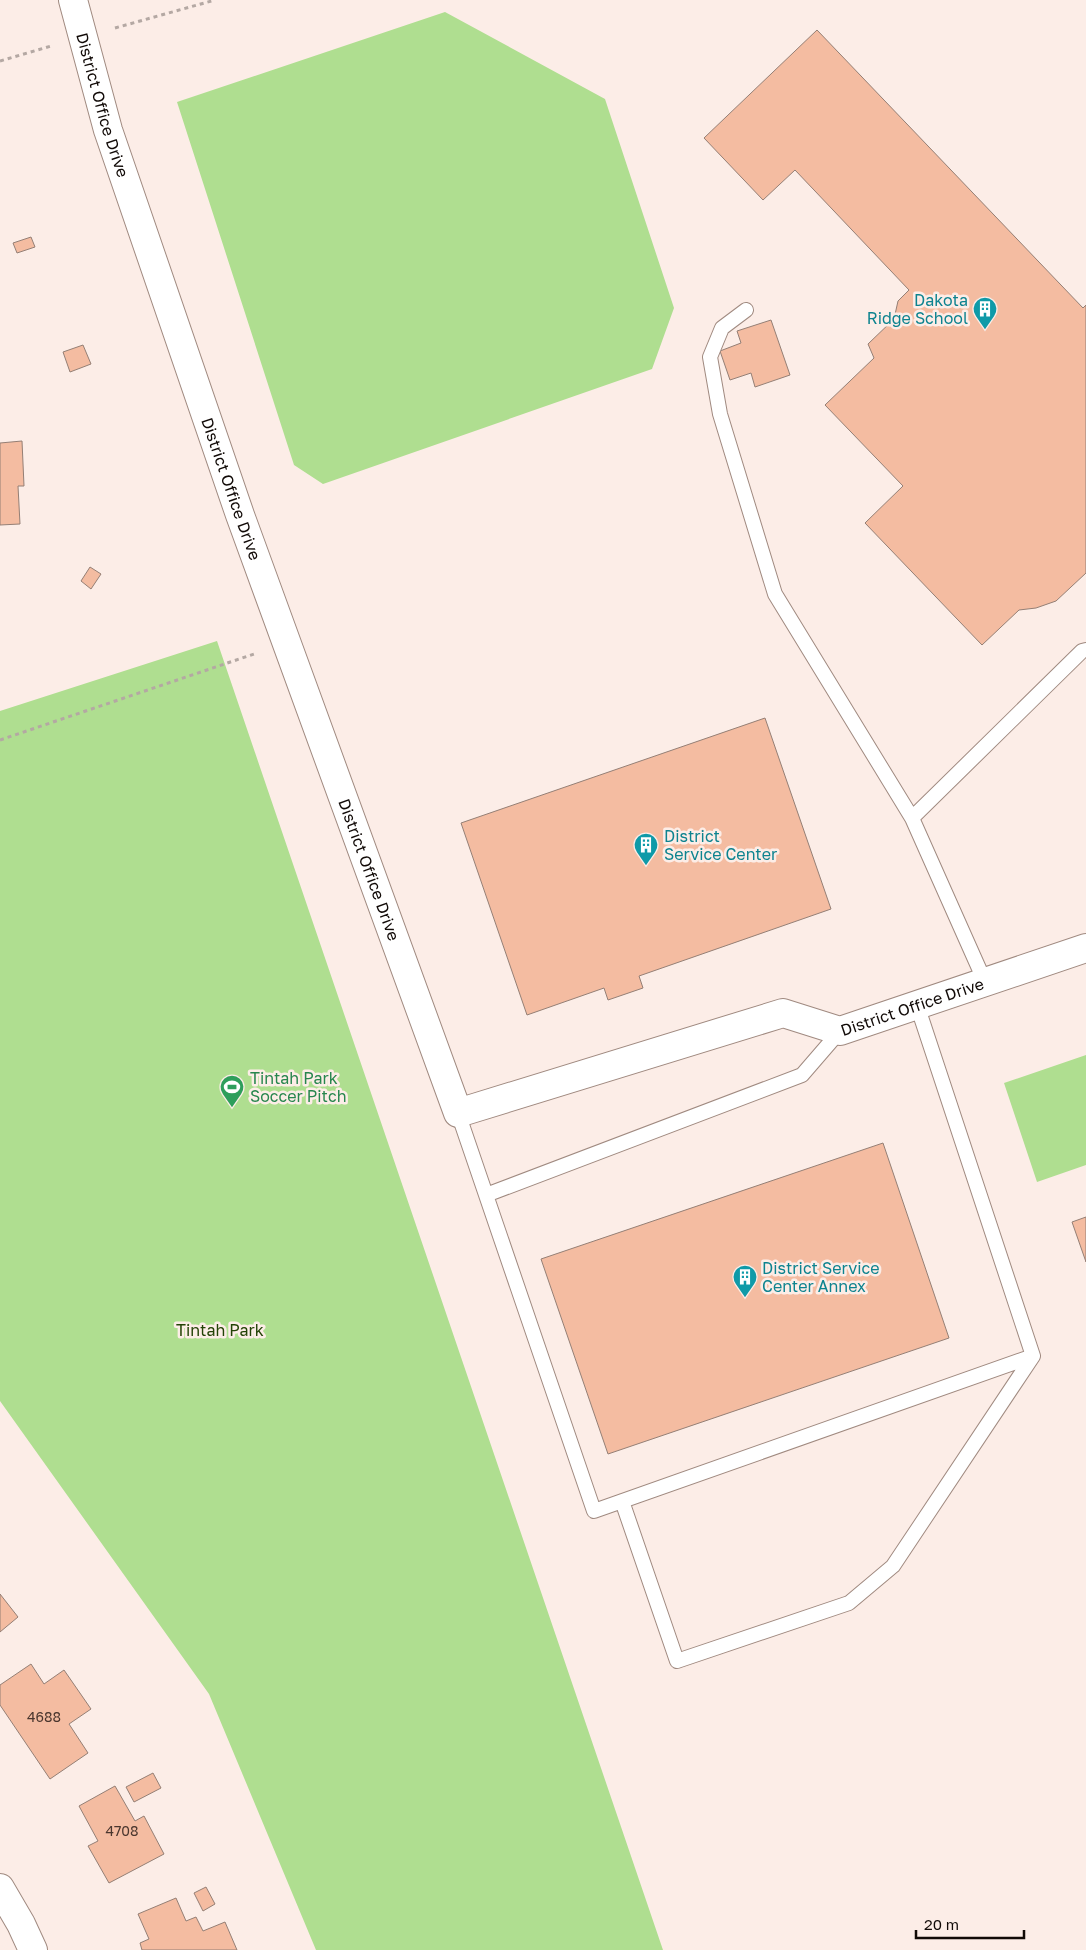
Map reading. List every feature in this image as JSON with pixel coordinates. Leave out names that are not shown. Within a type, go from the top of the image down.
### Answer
[{"type":"street","name":"District Office Drive","points":[[73,0],[108,130],[240,515],[458,1113],[783,1013],[840,1031],[1086,948]]},
{"type":"street","points":[[0,1888],[21,1924],[33,1950]]},
{"type":"lane","points":[[746,310],[722,328],[710,357],[720,414],[775,594],[912,818],[985,982]]},
{"type":"lane","points":[[912,818],[1082,651],[1086,650]]},
{"type":"lane","points":[[917,1005],[1032,1356]]},
{"type":"lane","points":[[486,1195],[802,1075],[840,1031]]},
{"type":"lane","points":[[458,1113],[594,1511],[1032,1356]]},
{"type":"lane","points":[[622,1501],[677,1661],[849,1604],[893,1566],[1032,1356]]},
{"type":"path","points":[[0,740],[252,656],[285,640]]},
{"type":"green space","points":[[445,12],[605,99],[674,308],[652,369],[323,484],[294,465],[177,102]]},
{"type":"green space","name":"Tintah Park","points":[[217,641],[663,1950],[316,1950],[209,1694],[0,1401],[0,711]]},
{"type":"green space","points":[[1086,1055],[1086,1165],[1037,1182],[1004,1083]]},
{"type":"building","name":"Dakota Ridge School","points":[[817,30],[1083,308],[1086,305],[1086,573],[1056,601],[1036,608],[1019,610],[982,645],[865,523],[903,486],[825,405],[874,358],[868,344],[894,319],[898,301],[909,290],[795,170],[763,200],[704,138]]},
{"type":"building","points":[[31,237],[35,247],[17,253],[13,243]]},
{"type":"building","points":[[771,320],[790,375],[755,387],[751,373],[730,380],[720,351],[741,343],[737,331]]},
{"type":"building","points":[[83,345],[91,364],[70,372],[63,352]]},
{"type":"building","points":[[22,441],[24,486],[18,486],[20,524],[0,525],[0,443]]},
{"type":"building","points":[[90,567],[101,574],[91,589],[81,581]]},
{"type":"building","name":"District Service Center","points":[[765,718],[831,909],[639,976],[643,988],[608,1000],[604,988],[527,1015],[461,823]]},
{"type":"building","name":"District Service Center Annex","points":[[883,1143],[949,1338],[608,1454],[541,1259]]},
{"type":"building","points":[[1086,1217],[1086,1262],[1072,1222]]},
{"type":"building","points":[[0,1594],[18,1617],[0,1632]]},
{"type":"building","points":[[31,1664],[44,1684],[64,1670],[91,1709],[69,1724],[88,1753],[50,1779],[0,1705],[0,1685]]},
{"type":"building","points":[[153,1773],[161,1788],[134,1802],[126,1787]]},
{"type":"building","points":[[115,1786],[135,1821],[144,1816],[164,1854],[109,1883],[88,1846],[98,1841],[79,1806]]},
{"type":"building","points":[[206,1887],[215,1904],[203,1911],[194,1893]]},
{"type":"building","points":[[176,1898],[186,1921],[196,1917],[203,1931],[225,1922],[237,1950],[142,1950],[140,1943],[149,1939],[138,1914]]},
{"type":"place","name":"Dakota Ridge School","points":[[985,330]]},
{"type":"place","name":"District Service Center","points":[[646,866]]},
{"type":"place","name":"Tintah Park Soccer Pitch","points":[[232,1108]]},
{"type":"place","name":"District Service Center Annex","points":[[745,1298]]}]
